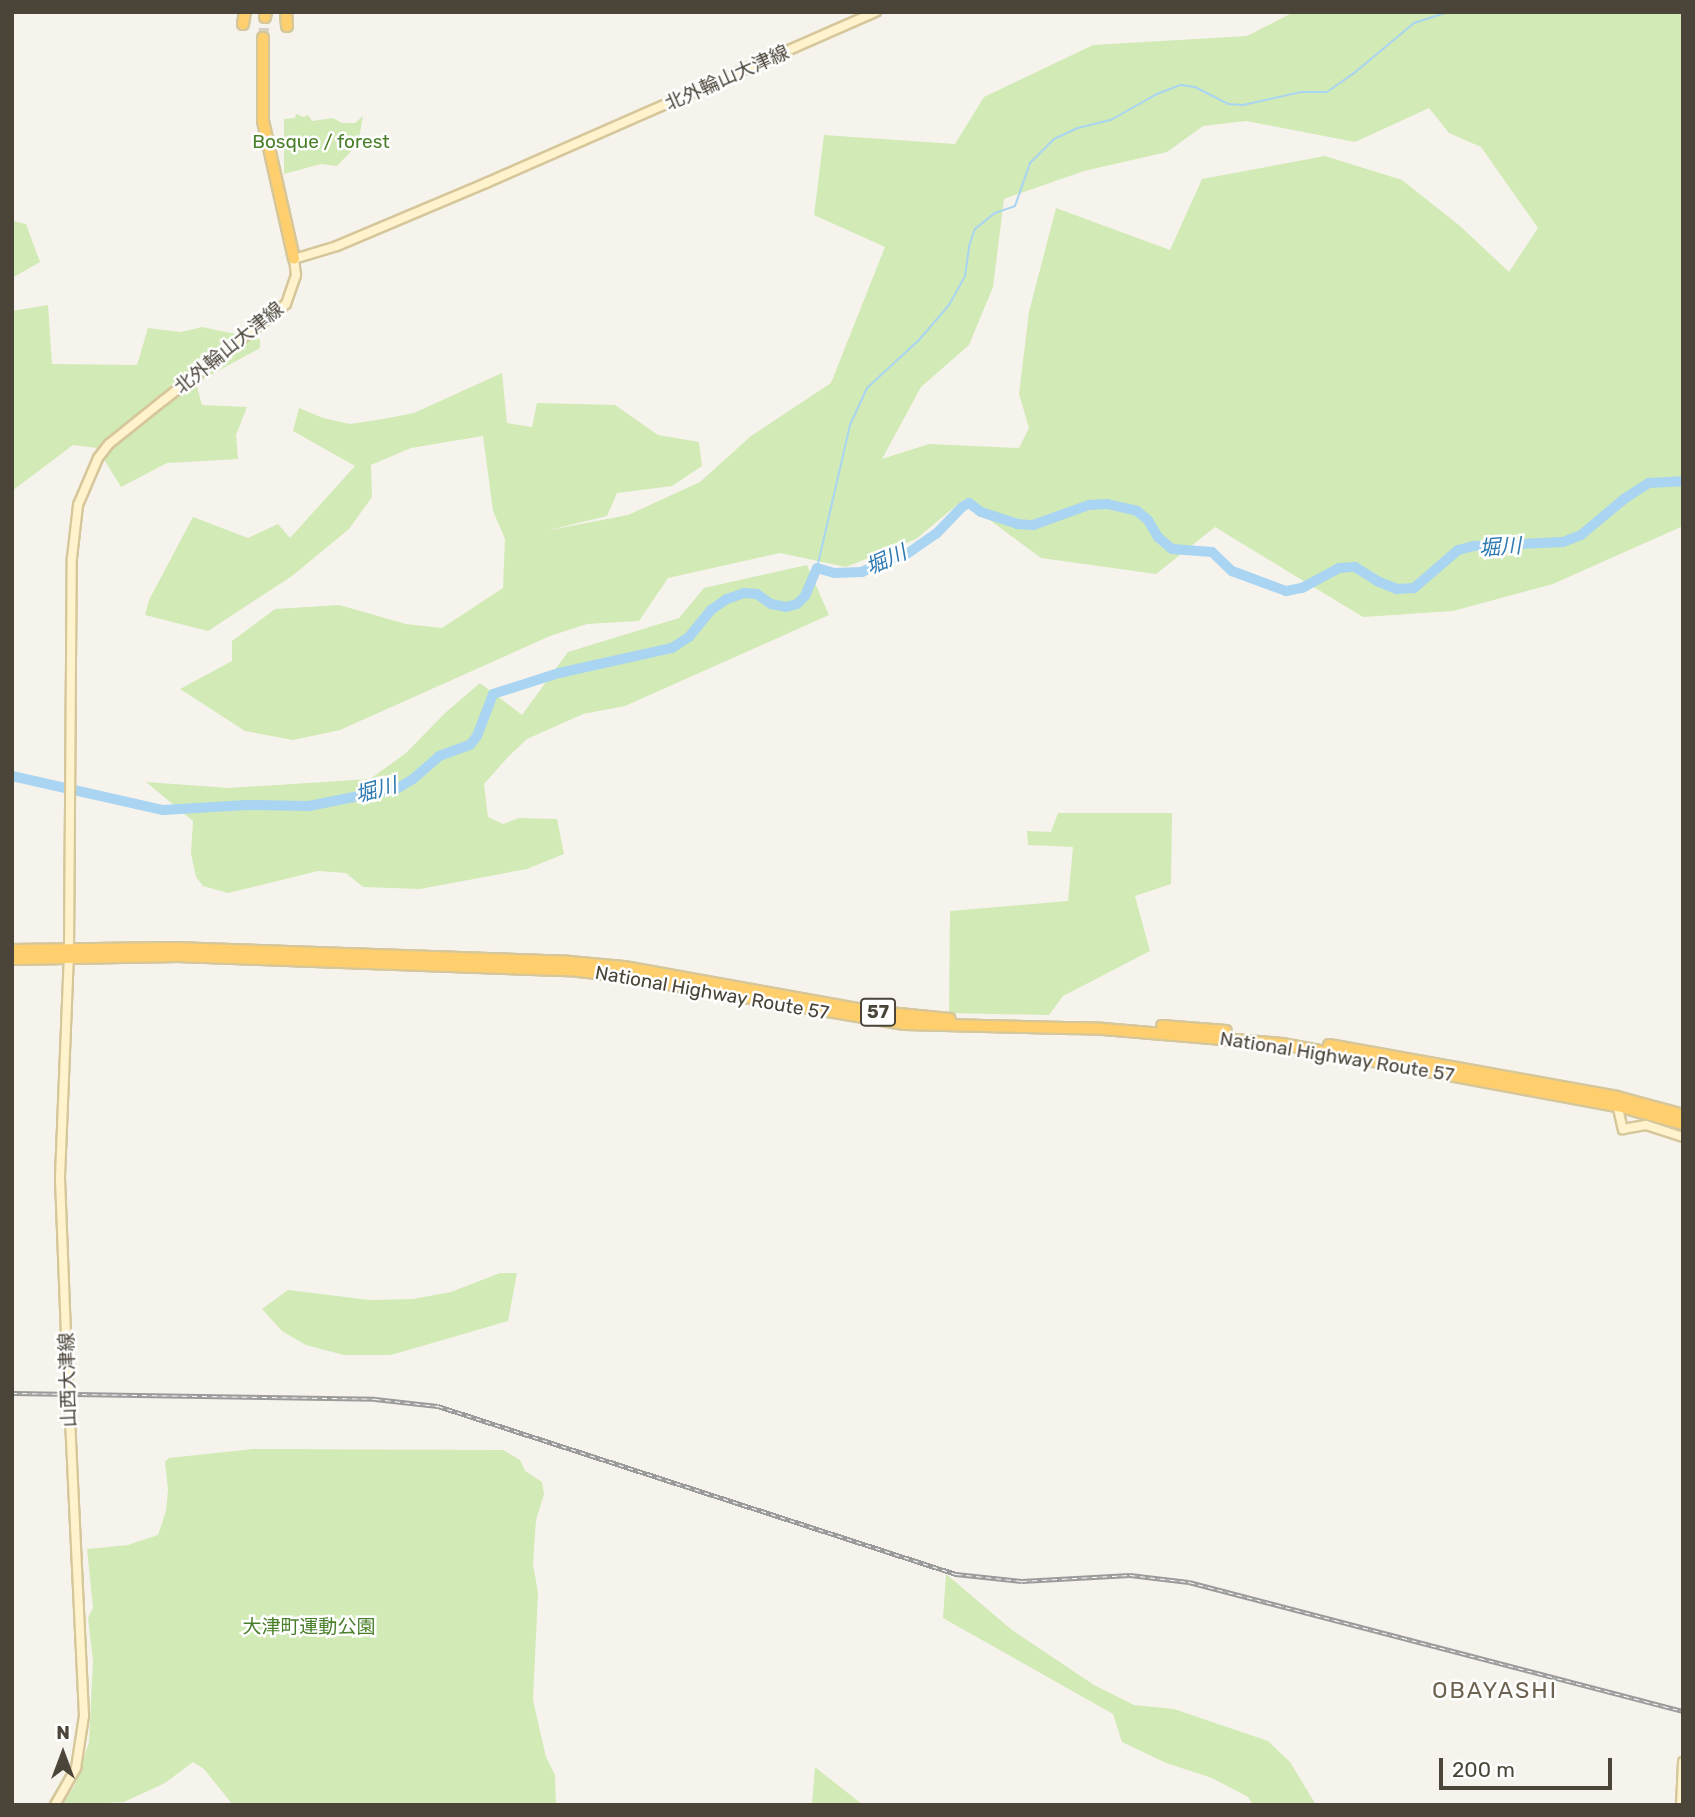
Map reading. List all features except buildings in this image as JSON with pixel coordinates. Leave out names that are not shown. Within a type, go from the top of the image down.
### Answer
[{"type":"highway","points":[[286,12],[287,26]]},
{"type":"highway","points":[[263,38],[262,114],[294,259]]},
{"type":"highway","name":"57","points":[[12,950],[68,953]]},
{"type":"highway","name":"57","points":[[12,959],[68,953]]},
{"type":"highway","name":"National Highway Route 57","points":[[68,953],[580,972],[653,979],[905,1024],[1103,1029],[1282,1044],[1683,1115]]},
{"type":"highway","name":"National Highway Route 57","points":[[1617,1102],[1683,1124]]},
{"type":"main road","name":"北外輪山大津線","points":[[68,953],[72,558],[78,505],[90,471],[109,444],[286,304],[296,275],[294,259],[337,246],[463,193],[876,12]]},
{"type":"main road","name":"山西大津線","points":[[55,1805],[76,1768],[84,1716],[60,1177],[68,953]]},
{"type":"main road","points":[[1617,1102],[1623,1129],[1646,1125],[1683,1137]]},
{"type":"main road","points":[[1681,1805],[1683,1762]]},
{"type":"green space","points":[[1294,12],[1683,12],[1683,526],[1553,584],[1453,611],[1363,617],[1215,527],[1156,574],[1041,558],[963,500],[916,539],[846,567],[780,553],[668,578],[639,621],[587,624],[550,636],[340,730],[293,740],[245,731],[180,689],[232,661],[232,641],[275,609],[339,605],[406,624],[442,628],[503,588],[505,539],[493,511],[483,436],[411,448],[371,465],[372,497],[349,529],[292,576],[208,631],[145,615],[149,600],[193,517],[248,538],[278,524],[290,538],[355,466],[293,431],[299,408],[323,418],[350,424],[383,419],[414,413],[502,373],[507,423],[532,427],[537,403],[615,405],[658,435],[699,442],[702,466],[672,486],[617,493],[607,516],[545,531],[628,515],[700,482],[751,436],[831,383],[885,247],[814,215],[824,135],[955,144],[984,97],[1093,45],[1247,36]],"holes":[[[1429,108],[1449,133],[1481,147],[1538,228],[1509,272],[1460,226],[1402,180],[1325,156],[1202,179],[1170,250],[1056,208],[1029,312],[1019,394],[1029,428],[1019,448],[929,444],[882,459],[921,387],[969,345],[993,287],[1004,199],[1084,171],[1167,152],[1203,126],[1246,121],[1355,142]]]},
{"type":"green space","name":"Bosque / forest","points":[[296,114],[304,117],[308,115],[312,121],[333,118],[342,123],[355,123],[363,116],[358,144],[337,166],[321,164],[284,174],[284,119],[295,118]]},
{"type":"green space","points":[[12,221],[26,224],[40,262],[12,278]]},
{"type":"green space","points":[[48,305],[52,364],[137,365],[148,328],[181,332],[202,327],[260,339],[260,348],[196,383],[202,405],[247,407],[236,435],[238,459],[167,463],[121,487],[97,448],[73,445],[12,491],[12,311]]},
{"type":"green space","points":[[807,565],[829,615],[625,706],[583,714],[527,739],[508,757],[484,784],[488,817],[503,824],[519,818],[557,819],[564,854],[527,869],[420,889],[363,887],[346,873],[318,871],[228,893],[203,886],[196,877],[191,854],[193,821],[146,782],[229,788],[370,779],[406,753],[445,713],[480,683],[522,715],[568,652],[679,618],[704,588]]},
{"type":"green space","points":[[1058,813],[1172,813],[1171,884],[1135,896],[1150,951],[1063,996],[1049,1015],[949,1013],[950,911],[1068,901],[1073,847],[1028,845],[1027,831],[1051,832]]},
{"type":"green space","points":[[500,1273],[517,1273],[508,1321],[391,1355],[344,1355],[306,1345],[282,1331],[262,1309],[288,1290],[370,1300],[413,1299],[451,1292]]},
{"type":"green space","name":"大津町運動公園","points":[[253,1449],[503,1450],[520,1460],[525,1471],[542,1482],[544,1494],[536,1520],[533,1564],[538,1593],[533,1700],[546,1757],[555,1775],[556,1805],[233,1805],[204,1769],[193,1762],[165,1783],[124,1802],[62,1805],[75,1785],[89,1742],[93,1661],[88,1618],[93,1608],[87,1549],[128,1545],[158,1535],[166,1511],[168,1490],[165,1462],[169,1458]]},
{"type":"green space","points":[[946,1574],[1012,1630],[1094,1685],[1134,1705],[1174,1709],[1268,1741],[1290,1762],[1316,1805],[1253,1805],[1248,1797],[1212,1778],[1166,1763],[1122,1742],[1113,1714],[943,1618]]},
{"type":"green space","points":[[815,1767],[863,1805],[812,1805]]},
{"type":"waterway","points":[[817,568],[850,425],[867,388],[919,340],[949,305],[965,276],[969,246],[975,229],[995,213],[1015,206],[1030,163],[1054,139],[1078,128],[1111,120],[1157,94],[1181,85],[1195,87],[1228,104],[1243,105],[1301,92],[1327,92],[1414,23],[1447,12]]},
{"type":"waterway","name":"堀川","points":[[12,776],[163,810],[247,805],[309,806],[398,788],[413,779],[439,756],[470,745],[477,736],[493,694],[559,673],[672,648],[689,637],[711,610],[727,599],[744,593],[757,594],[771,604],[786,607],[797,604],[805,596],[817,568],[834,573],[862,572],[888,559],[904,556],[936,534],[969,503],[981,512],[1017,524],[1033,525],[1089,505],[1107,504],[1137,511],[1148,520],[1158,537],[1172,549],[1212,552],[1232,571],[1286,591],[1302,588],[1339,568],[1355,567],[1377,581],[1397,589],[1414,588],[1458,550],[1474,546],[1563,542],[1581,535],[1624,499],[1649,483],[1683,481]]},
{"type":"tunnel","points":[[263,38],[265,17]]},
{"type":"railway","points":[[12,1393],[375,1399],[438,1406],[956,1574],[1022,1581],[1130,1575],[1189,1582],[1683,1711]]},
{"type":"district","name":"OBAYASHI","points":[[1495,1690]]}]
